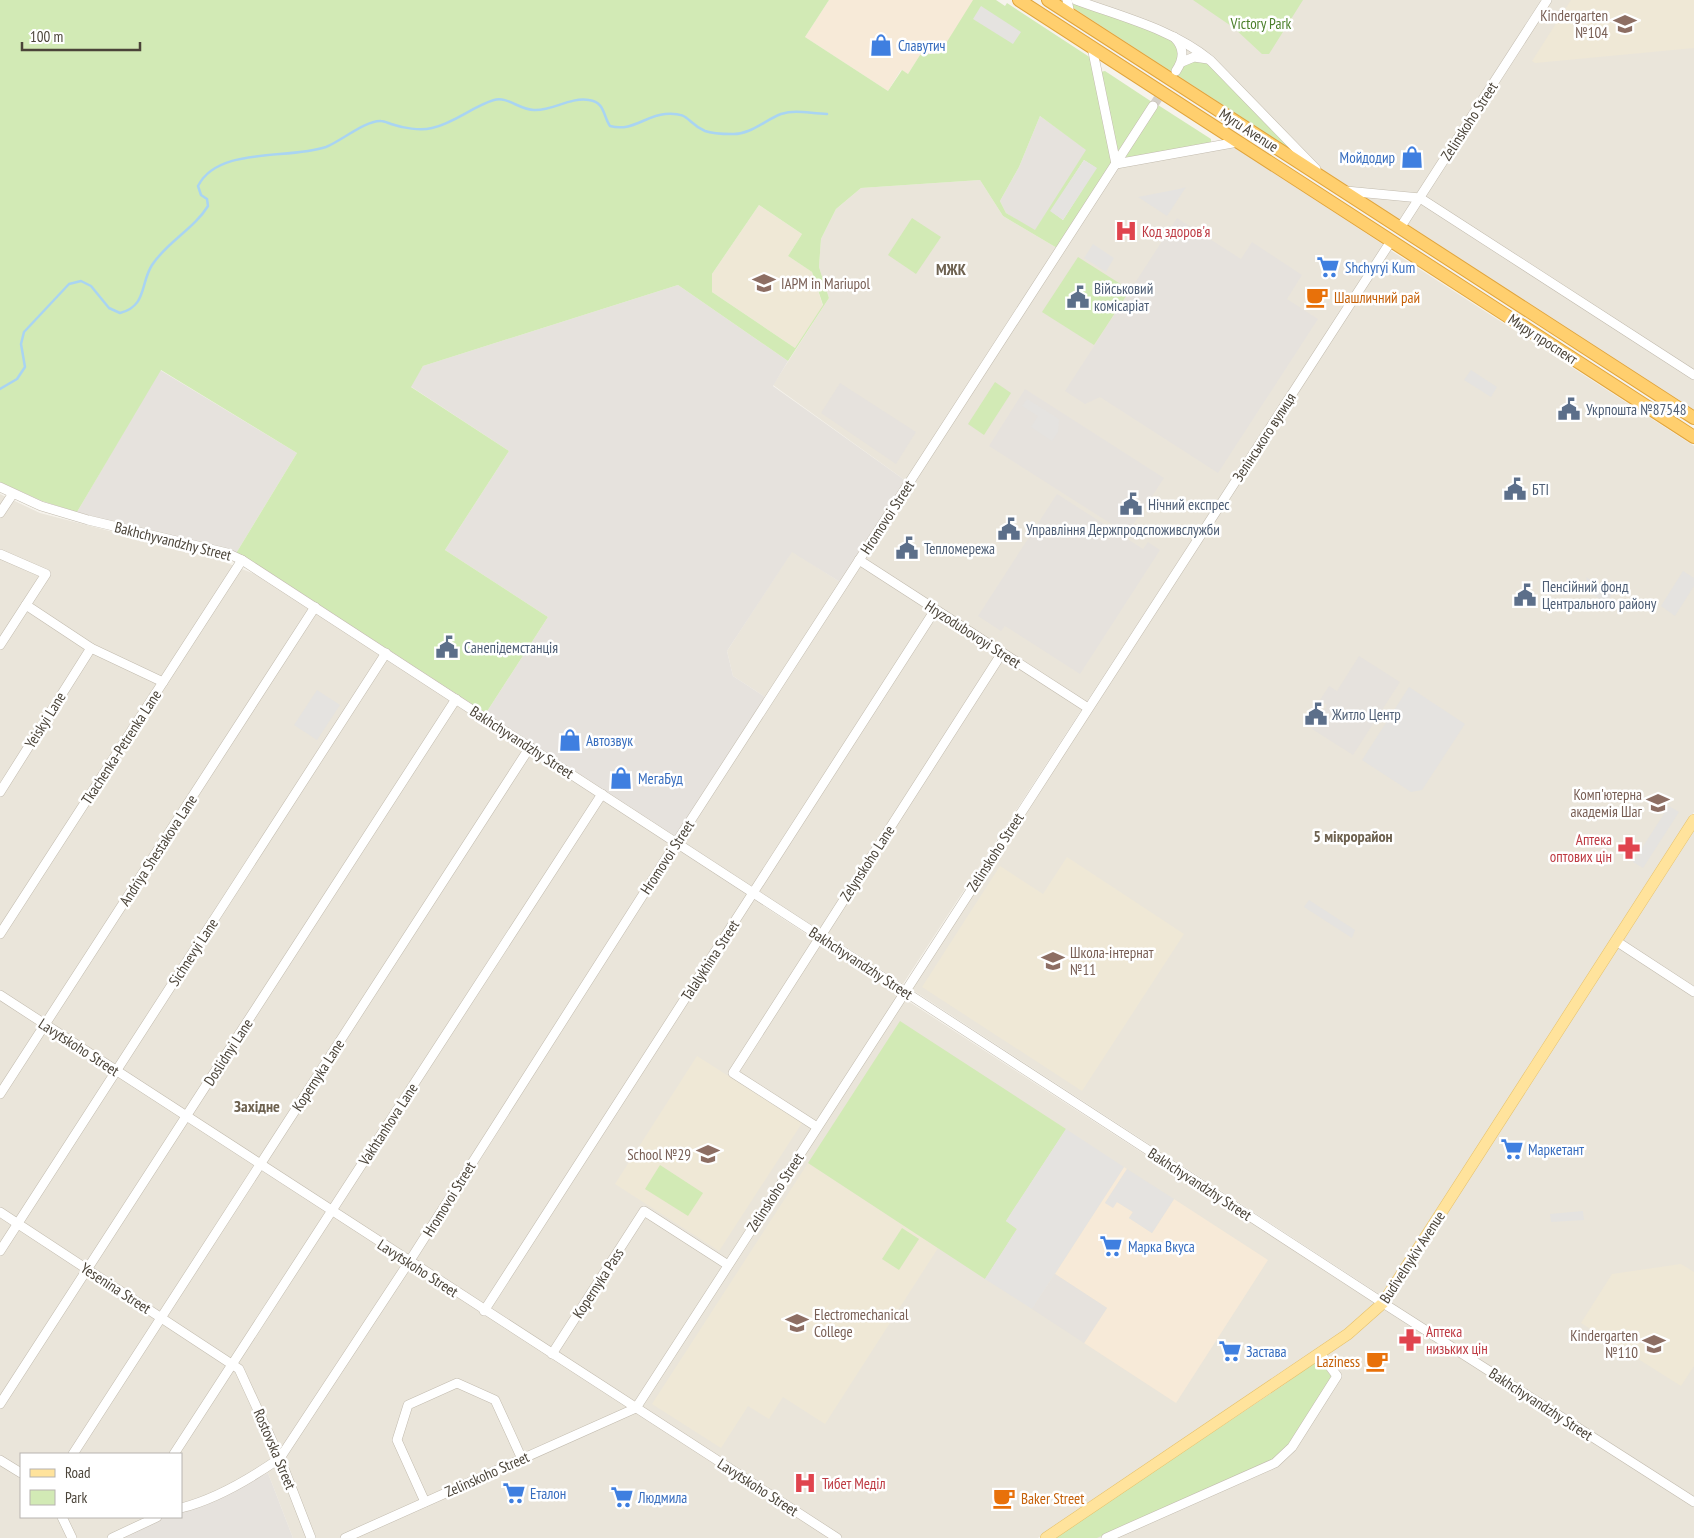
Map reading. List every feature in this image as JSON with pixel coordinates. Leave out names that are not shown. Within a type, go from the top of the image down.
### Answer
[{"type":"highway","name":"Myru Avenue","points":[[1019,0],[1391,241]]},
{"type":"highway","name":"Myru Avenue","points":[[1048,0],[1400,228]]},
{"type":"highway","name":"Zelinskoho Street","points":[[1391,241],[1400,228]]},
{"type":"highway","name":"Миру проспект","points":[[1400,228],[1694,418]]},
{"type":"highway","name":"Миру проспект","points":[[1391,241],[1694,437]]},
{"type":"main road","name":"Budivelnykiv Avenue","points":[[1046,1538],[1320,1353],[1357,1327],[1383,1303],[1694,820]]},
{"type":"street","points":[[1068,0],[1070,14]]},
{"type":"street","points":[[1076,0],[1172,35],[1192,46],[1210,60],[1329,182]]},
{"type":"street","name":"Zelinskoho Street","points":[[1400,228],[1547,0]]},
{"type":"street","points":[[1172,35],[1182,49],[1182,62],[1176,71]]},
{"type":"street","points":[[1092,47],[1116,164],[1238,142]]},
{"type":"street","points":[[1182,62],[1194,57],[1210,60]]},
{"type":"street","name":"Hromovoi Street","points":[[182,1508],[196,1504],[250,1479],[280,1458],[409,1262],[676,843],[1153,106]]},
{"type":"street","points":[[1343,191],[1420,198],[1694,375]]},
{"type":"street","name":"Зелінського вулиця","points":[[1088,708],[1391,241]]},
{"type":"street","name":"Bakhchyvandzhy Street","points":[[0,487],[12,494],[88,520],[227,554],[242,560],[1383,1303],[1694,1502]]},
{"type":"street","points":[[0,513],[12,494]]},
{"type":"street","points":[[0,554],[46,574],[0,645]]},
{"type":"street","name":"Tkachenka-Petrenka Lane","points":[[0,934],[242,560]]},
{"type":"street","name":"Hryzodubovoyi Street","points":[[859,560],[1088,708]]},
{"type":"street","points":[[26,605],[91,648],[163,682]]},
{"type":"street","name":"Andriya Shestakova Lane","points":[[0,1094],[315,607]]},
{"type":"street","name":"Talalykhina Street","points":[[484,1311],[935,610]]},
{"type":"street","name":"Yeiskyi Lane","points":[[0,792],[91,648]]},
{"type":"street","name":"Sichnevyi Lane","points":[[0,1251],[386,653]]},
{"type":"street","name":"Zelynskoho Lane","points":[[817,1127],[733,1073],[1002,653]]},
{"type":"street","name":"Doslidnyi Lane","points":[[0,1404],[456,699]]},
{"type":"street","name":"Zelinskoho Street","points":[[345,1538],[636,1408],[1088,708]]},
{"type":"street","name":"Kopernyka Lane","points":[[74,1453],[530,747]]},
{"type":"street","name":"Vakhtanhova Lane","points":[[175,1453],[602,794]]},
{"type":"street","points":[[1616,941],[1694,992]]},
{"type":"street","name":"Lavytskoho Street","points":[[0,995],[484,1311],[837,1538]]},
{"type":"street","name":"Kopernyka Pass","points":[[552,1354],[644,1211],[728,1265]]},
{"type":"street","name":"Yesenina Street","points":[[0,1212],[233,1364]]},
{"type":"street","points":[[1106,1538],[1275,1463],[1284,1456],[1292,1447],[1337,1376],[1320,1353]]},
{"type":"street","name":"Rostovska Street","points":[[233,1364],[243,1375],[280,1458],[311,1538]]},
{"type":"street","points":[[425,1502],[396,1440],[408,1405],[457,1383],[495,1400],[522,1459]]},
{"type":"street","points":[[0,1460],[20,1472]]},
{"type":"street","points":[[62,1518],[72,1538]]},
{"type":"street","points":[[112,1538],[154,1518]]},
{"type":"shaded area","name":"Славутич","points":[[829,0],[974,1],[940,53],[920,55],[908,74],[901,70],[888,91],[805,37]]},
{"type":"shaded area","points":[[1060,0],[1541,0],[1400,220]]},
{"type":"shaded area","points":[[1552,0],[1694,0],[1694,412],[1407,224]]},
{"type":"shaded area","name":"Kindergarten №104","points":[[1571,0],[1694,0],[1694,48],[1535,63],[1532,61]]},
{"type":"shaded area","points":[[981,6],[1021,32],[1013,44],[973,19]]},
{"type":"shaded area","points":[[1040,116],[1087,150],[1035,231],[1006,213],[1000,201],[1019,167]]},
{"type":"shaded area","points":[[1233,146],[1384,245],[903,984],[682,841],[1118,168]]},
{"type":"shaded area","points":[[1084,160],[1097,168],[1063,220],[1050,211]]},
{"type":"shaded area","points":[[980,180],[1003,216],[1057,248],[906,481],[773,385],[829,298],[819,267],[821,239],[836,209],[861,188]]},
{"type":"shaded area","points":[[1186,187],[1167,216],[1138,197],[1179,189]]},
{"type":"shaded area","name":"IAPM in Mariupol","points":[[759,205],[802,234],[788,256],[812,272],[823,306],[795,348],[712,292],[712,274]]},
{"type":"shaded area","points":[[1177,218],[1241,259],[1252,242],[1302,275],[1287,299],[1318,319],[1218,473],[1100,397],[1085,404],[1065,391]]},
{"type":"shaded area","points":[[1093,244],[1114,258],[1106,272],[1084,258]]},
{"type":"shaded area","points":[[1390,250],[1694,446],[1694,812],[1382,1296],[911,989]]},
{"type":"shaded area","points":[[678,285],[788,361],[773,386],[906,481],[840,582],[792,552],[727,651],[733,676],[765,697],[675,836],[486,713],[548,617],[445,550],[509,451],[410,386],[423,366]]},
{"type":"shaded area","points":[[160,370],[297,453],[235,555],[77,512]]},
{"type":"shaded area","points":[[1471,370],[1497,387],[1491,397],[1464,380]]},
{"type":"shaded area","points":[[840,383],[916,432],[896,464],[821,413]]},
{"type":"shaded area","points":[[1025,389],[1164,478],[1127,534],[989,446]]},
{"type":"shaded area","points":[[1027,399],[1059,419],[1058,432],[1052,441],[1031,427],[1038,416],[1022,406]]},
{"type":"shaded area","points":[[0,494],[40,513],[214,558],[265,578],[905,999],[1376,1304],[1355,1324],[1038,1538],[293,1538],[268,1473],[196,1506],[182,1510],[182,1453],[20,1453],[20,1518],[160,1518],[117,1538],[0,1538]]},
{"type":"shaded area","points":[[1057,494],[1143,549],[1148,542],[1160,550],[1080,674],[1005,626],[1001,631],[978,616]]},
{"type":"shaded area","points":[[792,551],[840,582],[765,697],[733,676],[727,651]]},
{"type":"shaded area","points":[[1683,571],[1694,578],[1694,586],[1675,616],[1661,606]]},
{"type":"shaded area","points":[[1586,577],[1612,594],[1606,603],[1591,593]]},
{"type":"shaded area","points":[[1359,656],[1400,682],[1353,755],[1312,729],[1327,705],[1320,700],[1329,686],[1337,691]]},
{"type":"shaded area","points":[[1409,687],[1465,724],[1422,790],[1411,792],[1362,760]]},
{"type":"shaded area","points":[[317,690],[340,705],[317,740],[294,725]]},
{"type":"shaded area","points":[[1669,806],[1679,812],[1643,868],[1633,862]]},
{"type":"shaded area","points":[[1694,828],[1694,987],[1622,941]]},
{"type":"shaded area","name":"Школа-інтернат №11","points":[[1067,857],[1184,934],[1082,1091],[922,987],[1000,866],[1043,894]]},
{"type":"shaded area","points":[[1309,900],[1355,930],[1352,938],[1304,907]]},
{"type":"shaded area","points":[[1618,947],[1694,996],[1694,1496],[1388,1302]]},
{"type":"shaded area","name":"School №29","points":[[697,1056],[802,1123],[719,1251],[615,1184]]},
{"type":"shaded area","points":[[1066,1129],[1124,1167],[1032,1309],[985,1279],[1017,1229],[1006,1221]]},
{"type":"shaded area","name":"Electromechanical College","points":[[808,1163],[938,1248],[825,1424],[783,1397],[769,1419],[748,1406],[721,1448],[652,1404]]},
{"type":"shaded area","name":"Застава","points":[[1124,1167],[1127,1169],[1105,1203],[1117,1202],[1133,1212],[1129,1218],[1152,1233],[1174,1199],[1268,1260],[1176,1403],[1084,1343],[1107,1308],[1055,1274]]},
{"type":"shaded area","points":[[1127,1169],[1174,1199],[1152,1233],[1129,1218],[1133,1212],[1117,1202],[1113,1208],[1105,1203]]},
{"type":"shaded area","points":[[1583,1211],[1584,1220],[1551,1222],[1550,1214]]},
{"type":"shaded area","name":"Kindergarten №110","points":[[1681,1264],[1694,1272],[1694,1366],[1681,1386],[1581,1323],[1612,1274]]},
{"type":"shaded area","points":[[1055,1274],[1107,1308],[1084,1343],[1032,1309]]},
{"type":"shaded area","points":[[1383,1309],[1694,1507],[1694,1538],[1054,1538]]},
{"type":"shaded area","points":[[268,1473],[293,1538],[117,1538],[160,1518],[182,1518],[182,1510],[196,1506]]},
{"type":"green space","points":[[0,0],[829,0],[805,37],[888,91],[902,70],[908,74],[920,55],[940,53],[973,0],[996,0],[1005,6],[1007,3],[1091,58],[1112,164],[1057,248],[1003,216],[980,180],[861,188],[836,209],[821,239],[819,267],[829,298],[788,361],[678,285],[423,366],[411,387],[509,451],[445,550],[548,617],[486,713],[269,572],[235,555],[297,453],[161,370],[77,512],[42,501],[0,482]],"holes":[[[1040,116],[1086,150],[1035,230],[1006,213],[1000,201],[1019,167]],[[1084,160],[1096,168],[1063,220],[1051,211]],[[759,205],[802,234],[788,256],[812,272],[823,305],[795,348],[712,292],[712,274]]]},
{"type":"green space","name":"Victory Park","points":[[1193,0],[1303,0],[1269,54],[1262,54],[1234,28]]},
{"type":"green space","points":[[1071,1],[1169,38],[1176,46],[1178,54],[1177,63],[1172,72],[1072,7]]},
{"type":"green space","points":[[1194,60],[1209,63],[1298,154],[1177,75],[1182,67]]},
{"type":"green space","points":[[1105,71],[1152,102],[1118,155],[1100,72]]},
{"type":"green space","points":[[1158,105],[1211,139],[1211,144],[1123,159]]},
{"type":"green space","points":[[912,218],[941,237],[916,274],[888,255]]},
{"type":"green space","points":[[1078,257],[1130,290],[1094,345],[1042,312]]},
{"type":"green space","points":[[995,382],[1011,393],[984,435],[968,424]]},
{"type":"green space","points":[[900,1021],[1066,1129],[1006,1221],[1017,1229],[985,1279],[808,1163]]},
{"type":"green space","points":[[660,1165],[703,1193],[688,1216],[645,1189]]},
{"type":"green space","points":[[902,1228],[919,1239],[899,1270],[882,1259]]},
{"type":"green space","points":[[1319,1359],[1332,1378],[1290,1445],[1273,1460],[1097,1538],[1054,1538],[1285,1384]]},
{"type":"waterway","points":[[0,389],[17,379],[25,367],[21,344],[24,332],[69,284],[81,281],[91,286],[109,308],[120,313],[129,310],[135,305],[142,294],[152,265],[165,249],[195,222],[208,206],[207,199],[201,195],[198,186],[208,173],[221,165],[255,156],[310,151],[326,147],[361,127],[375,122],[382,121],[412,129],[432,128],[440,126],[479,106],[499,99],[534,110],[541,110],[575,100],[589,100],[601,106],[610,126],[625,127],[658,115],[673,114],[684,116],[705,131],[722,134],[745,132],[781,114],[798,112],[827,114]]},
{"type":"tunnel","points":[[1153,106],[1173,76]]},
{"type":"place","name":"Kindergarten №104","points":[[1625,24]]},
{"type":"place","name":"Славутич","points":[[881,45]]},
{"type":"place","name":"Мойдодир","points":[[1412,157]]},
{"type":"place","name":"Код здоров'я","points":[[1126,231]]},
{"type":"place","name":"Shchyryi Kum","points":[[1328,267]]},
{"type":"place","name":"IAPM in Mariupol","points":[[764,283]]},
{"type":"place","name":"Військовий комісаріат","points":[[1078,297]]},
{"type":"place","name":"Шашличний рай","points":[[1317,297]]},
{"type":"place","name":"Укрпошта №87548","points":[[1569,409]]},
{"type":"place","name":"БТІ","points":[[1515,489]]},
{"type":"place","name":"Нічний експрес","points":[[1131,504]]},
{"type":"place","name":"Управління Держпродспоживслужби","points":[[1009,529]]},
{"type":"place","name":"Тепломережа","points":[[907,548]]},
{"type":"place","name":"Пенсійний фонд Центрального району","points":[[1525,595]]},
{"type":"place","name":"Санепідемстанція","points":[[447,647]]},
{"type":"place","name":"Житло Центр","points":[[1316,714]]},
{"type":"place","name":"Автозвук","points":[[570,740]]},
{"type":"place","name":"МегаБуд","points":[[621,778]]},
{"type":"place","name":"Комп'ютерна академія Шаг","points":[[1658,803]]},
{"type":"place","name":"Аптека оптових цін","points":[[1629,848]]},
{"type":"place","name":"Школа-інтернат №11","points":[[1053,961]]},
{"type":"place","name":"Маркетант","points":[[1512,1149]]},
{"type":"place","name":"School №29","points":[[708,1154]]},
{"type":"place","name":"Марка Вкуса","points":[[1111,1246]]},
{"type":"place","name":"Electromechanical College","points":[[797,1323]]},
{"type":"place","name":"Аптека низьких цін","points":[[1410,1340]]},
{"type":"place","name":"Kindergarten №110","points":[[1654,1344]]},
{"type":"place","name":"Застава","points":[[1230,1351]]},
{"type":"place","name":"Laziness","points":[[1377,1361]]},
{"type":"place","name":"Тибет Меділ","points":[[805,1483]]},
{"type":"place","name":"Еталон","points":[[514,1493]]},
{"type":"place","name":"Людмила","points":[[622,1497]]},
{"type":"place","name":"Baker Street","points":[[1004,1498]]},
{"type":"district","name":"МЖК","points":[[951,269]]},
{"type":"district","name":"5 мікрорайон","points":[[1353,836]]},
{"type":"district","name":"Західне","points":[[257,1106]]}]
